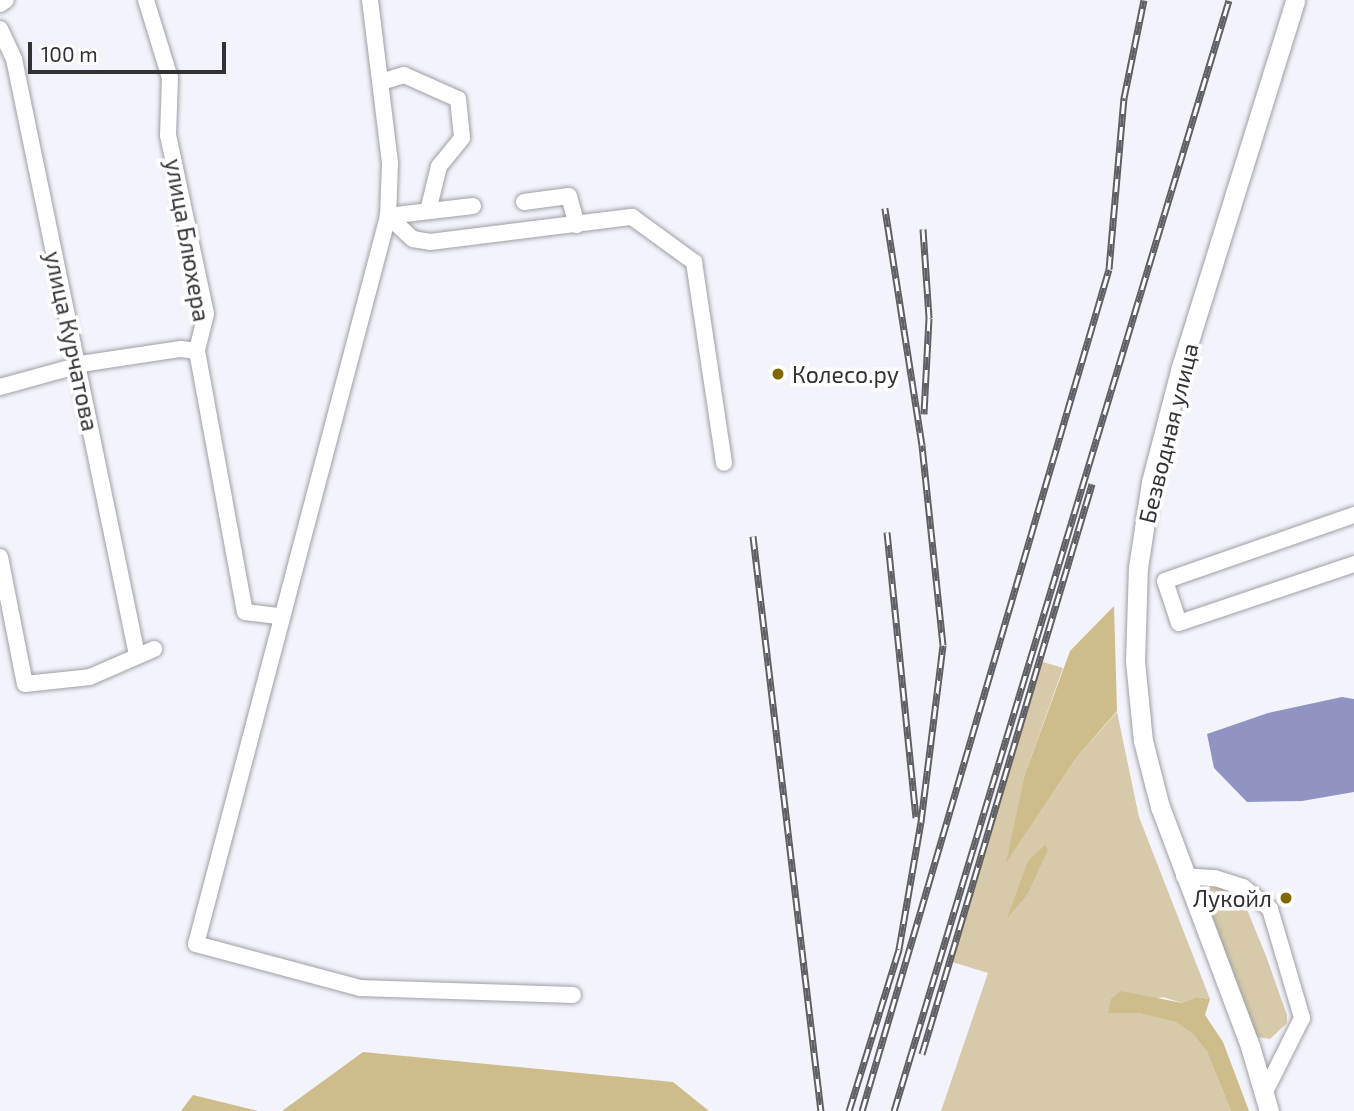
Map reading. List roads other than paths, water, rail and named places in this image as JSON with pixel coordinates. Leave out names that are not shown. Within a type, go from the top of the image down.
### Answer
[{"type":"main road","name":"Безводная улица","points":[[1267,1102],[1184,876],[1143,741],[1135,661],[1138,568],[1151,482],[1181,367],[1295,0]]},
{"type":"street","points":[[0,4],[6,0]]},
{"type":"street","name":"улица Блюхера","points":[[146,0],[170,78],[168,135],[206,314],[197,351],[246,612],[280,616]]},
{"type":"street","points":[[370,0],[391,184],[388,216],[280,616],[196,944],[360,988],[573,995]]},
{"type":"street","name":"улица Курчатова","points":[[0,29],[14,59],[136,655]]},
{"type":"street","points":[[381,82],[404,75],[458,99],[462,138],[439,166],[428,211]]},
{"type":"street","points":[[524,202],[569,196],[577,225]]},
{"type":"street","points":[[388,216],[473,206]]},
{"type":"street","points":[[388,216],[413,239],[430,242],[632,217],[694,262],[724,463]]},
{"type":"street","points":[[0,387],[77,365],[181,349],[197,351]]},
{"type":"street","points":[[1354,515],[1165,581],[1178,623],[1354,564]]},
{"type":"street","points":[[0,557],[25,684],[90,677],[154,649]]},
{"type":"street","points":[[1184,876],[1214,878],[1243,887],[1270,909],[1302,1018],[1267,1102]]},
{"type":"water","points":[[1342,697],[1354,699],[1354,792],[1302,801],[1247,802],[1214,768],[1207,734],[1268,713]]},
{"type":"railway","points":[[862,1111],[1109,269],[1124,98],[1144,0]]},
{"type":"railway","points":[[894,1111],[1229,0]]},
{"type":"railway","points":[[849,1111],[899,949],[921,822],[943,645],[922,445],[885,208]]},
{"type":"railway","points":[[923,229],[929,318],[924,414]]},
{"type":"railway","points":[[922,1054],[1092,484]]},
{"type":"railway","points":[[887,532],[916,818]]},
{"type":"railway","points":[[753,536],[821,1111]]},
{"type":"place","name":"Колесо.ру","points":[[778,374]]},
{"type":"place","name":"Лукойл","points":[[1286,898]]}]
